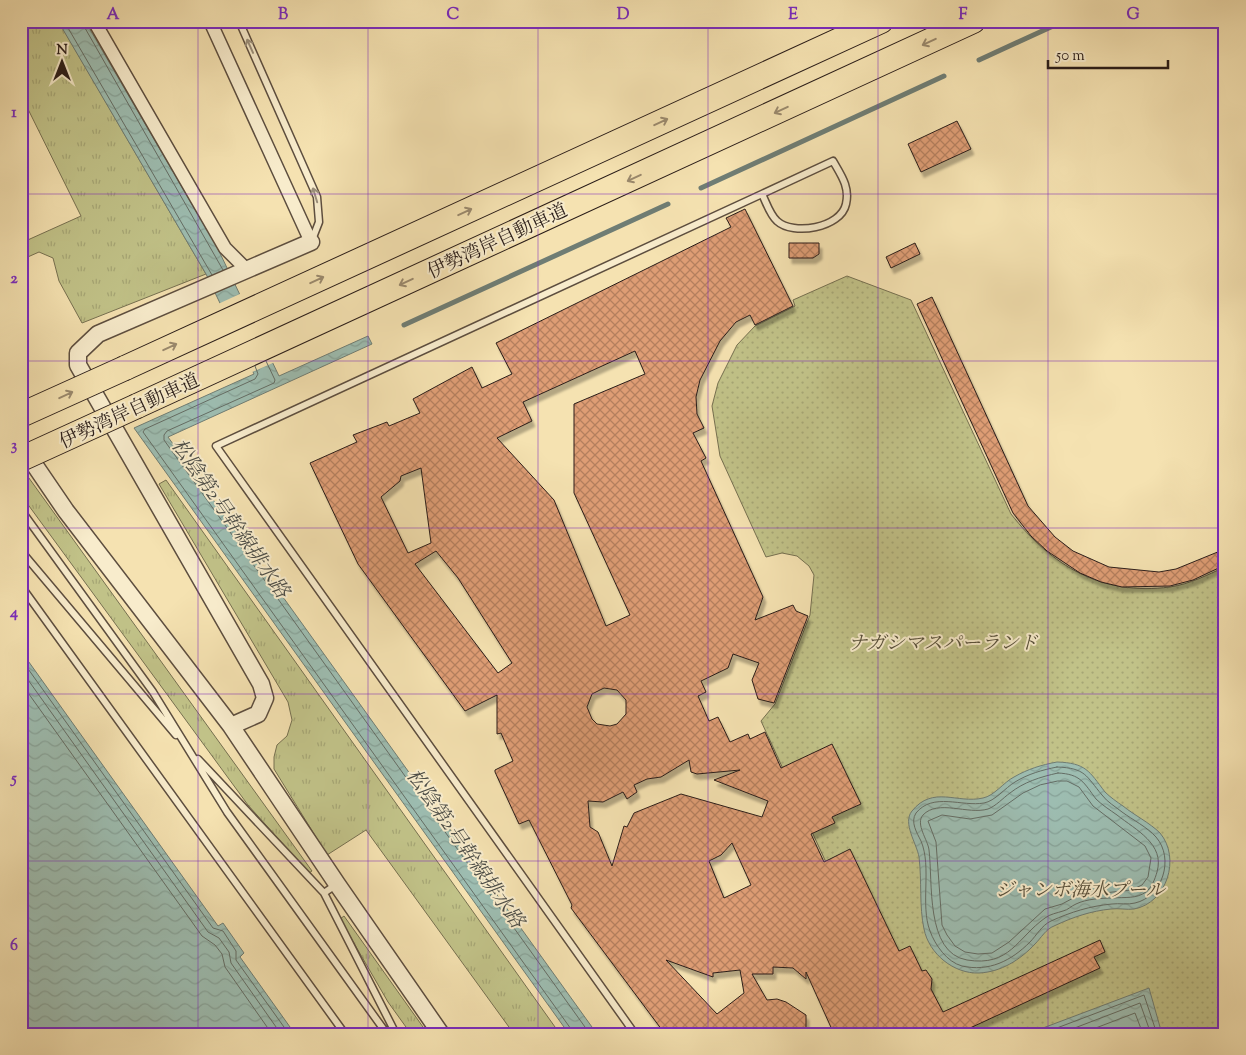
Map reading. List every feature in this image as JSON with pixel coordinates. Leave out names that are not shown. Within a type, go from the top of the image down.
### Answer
[{"type":"highway","points":[[800,59],[869,21]]},
{"type":"highway","name":"伊勢湾岸自動車道","points":[[21,416],[881,21]]},
{"type":"highway","name":"伊勢湾岸自動車道","points":[[21,459],[973,21]]},
{"type":"street","points":[[94,21],[225,248],[242,272]]},
{"type":"street","points":[[210,21],[311,242],[98,334],[78,353],[78,365],[261,684],[265,698],[258,714],[231,726]]},
{"type":"street","points":[[21,446],[66,511],[231,726],[330,888],[442,1034]]},
{"type":"lane","points":[[239,21],[318,197],[319,222],[311,242]]},
{"type":"lane","points":[[635,1034],[216,446],[833,161],[847,185],[846,206],[832,221],[809,229],[790,230],[776,220],[762,194]]},
{"type":"lane","points":[[21,510],[153,692],[227,812],[387,1034]]},
{"type":"lane","points":[[21,551],[82,621],[140,694],[187,747],[330,888],[396,1034]]},
{"type":"lane","points":[[21,586],[345,1034]]},
{"type":"green space","points":[[21,21],[58,21],[206,274],[82,323],[59,281],[53,258],[39,252],[21,260],[21,243],[81,216],[21,95]]},
{"type":"green space","points":[[847,276],[911,300],[1011,514],[1043,549],[1080,573],[1100,582],[1122,587],[1145,589],[1170,587],[1198,579],[1225,567],[1225,1034],[905,1034],[761,721],[775,704],[810,615],[814,575],[809,566],[797,556],[782,553],[766,557],[720,456],[712,406],[718,383],[737,345],[755,326],[795,306],[793,300]]},
{"type":"green space","points":[[21,467],[312,871],[309,873],[248,805],[21,495]]},
{"type":"green space","points":[[166,480],[560,1034],[514,1034],[366,830],[327,855],[274,769],[277,745],[287,736],[292,720],[288,702],[159,484]]},
{"type":"green space","points":[[344,916],[428,1034],[411,1034],[388,1002],[340,919]]},
{"type":"water","points":[[58,21],[85,21],[217,247],[279,376],[368,336],[372,344],[168,437],[597,1034],[569,1034],[134,428],[254,374],[206,274]]},
{"type":"water","points":[[21,651],[218,926],[223,923],[244,953],[240,957],[295,1034],[21,1034]]},
{"type":"water","points":[[1057,762],[1081,766],[1109,796],[1160,833],[1166,843],[1170,866],[1162,889],[1155,898],[1145,905],[1134,909],[1111,909],[1089,913],[1051,927],[1023,955],[1002,968],[979,973],[961,970],[952,966],[944,961],[931,947],[924,929],[919,857],[909,827],[909,816],[920,803],[928,799],[937,797],[973,799],[987,797],[1019,774]]},
{"type":"water","points":[[1149,988],[1162,1034],[1027,1034]]},
{"type":"pier","points":[[242,293],[275,362],[250,373],[218,304]]},
{"type":"building","points":[[957,121],[971,149],[921,172],[908,144]]},
{"type":"building","points":[[745,209],[793,306],[755,325],[750,315],[736,322],[720,341],[700,380],[696,397],[697,414],[704,428],[693,433],[706,458],[701,461],[763,597],[755,620],[793,605],[796,611],[808,616],[774,703],[758,699],[752,680],[759,663],[733,654],[728,668],[701,681],[706,692],[698,696],[709,721],[718,717],[730,742],[748,734],[750,739],[765,732],[781,768],[832,744],[861,804],[832,817],[835,823],[811,834],[824,862],[850,849],[899,951],[910,946],[922,971],[926,970],[932,979],[931,989],[943,1012],[1100,940],[1105,952],[1094,957],[1100,968],[957,1034],[834,1034],[806,972],[806,979],[793,968],[773,967],[773,974],[752,974],[767,1000],[777,999],[786,1002],[806,1015],[806,1034],[665,1034],[571,908],[572,905],[529,820],[519,824],[495,772],[495,770],[513,761],[501,733],[497,734],[497,695],[465,711],[358,564],[310,463],[357,442],[353,435],[387,422],[389,426],[420,413],[413,399],[472,367],[482,388],[512,374],[496,343],[731,227],[726,218]],"holes":[[[635,351],[645,374],[574,404],[574,493],[630,615],[606,626],[554,500],[497,438],[532,421],[523,402]],[[421,468],[431,543],[408,553],[381,497],[400,481],[401,476]],[[436,551],[458,578],[512,663],[498,673],[415,564]],[[604,688],[617,690],[626,700],[626,714],[617,724],[610,726],[597,724],[592,719],[587,707],[592,694]],[[689,760],[691,772],[697,774],[740,770],[714,780],[768,801],[762,817],[681,794],[634,813],[627,827],[624,826],[612,866],[598,832],[590,827],[588,801],[603,802],[623,792],[627,799],[637,792],[634,785],[647,779],[661,777]],[[732,843],[751,885],[724,898],[709,861],[721,855]],[[666,960],[713,977],[713,973],[740,970],[744,993],[717,1014]]]},
{"type":"building","points":[[789,243],[819,243],[819,254],[813,258],[789,258]]},
{"type":"building","points":[[915,243],[920,254],[891,268],[886,257]]},
{"type":"building","points":[[932,297],[1028,506],[1055,537],[1073,551],[1109,567],[1159,572],[1176,569],[1225,549],[1225,565],[1193,580],[1170,586],[1122,587],[1101,582],[1080,573],[1047,551],[1031,536],[1013,513],[917,304]]},
{"type":"waterway","points":[[979,60],[1064,21]]},
{"type":"waterway","points":[[701,188],[944,76]]},
{"type":"waterway","points":[[404,325],[668,204]]},
{"type":"water label","name":"松陰第2号幹線排水路","points":[[231,518]]},
{"type":"water label","name":"松陰第2号幹線排水路","points":[[466,848]]},
{"type":"park label","name":"ナガシマスパーランド","points":[[943,642]]},
{"type":"park label","name":"ジャンボ海水プール","points":[[1080,889]]}]
